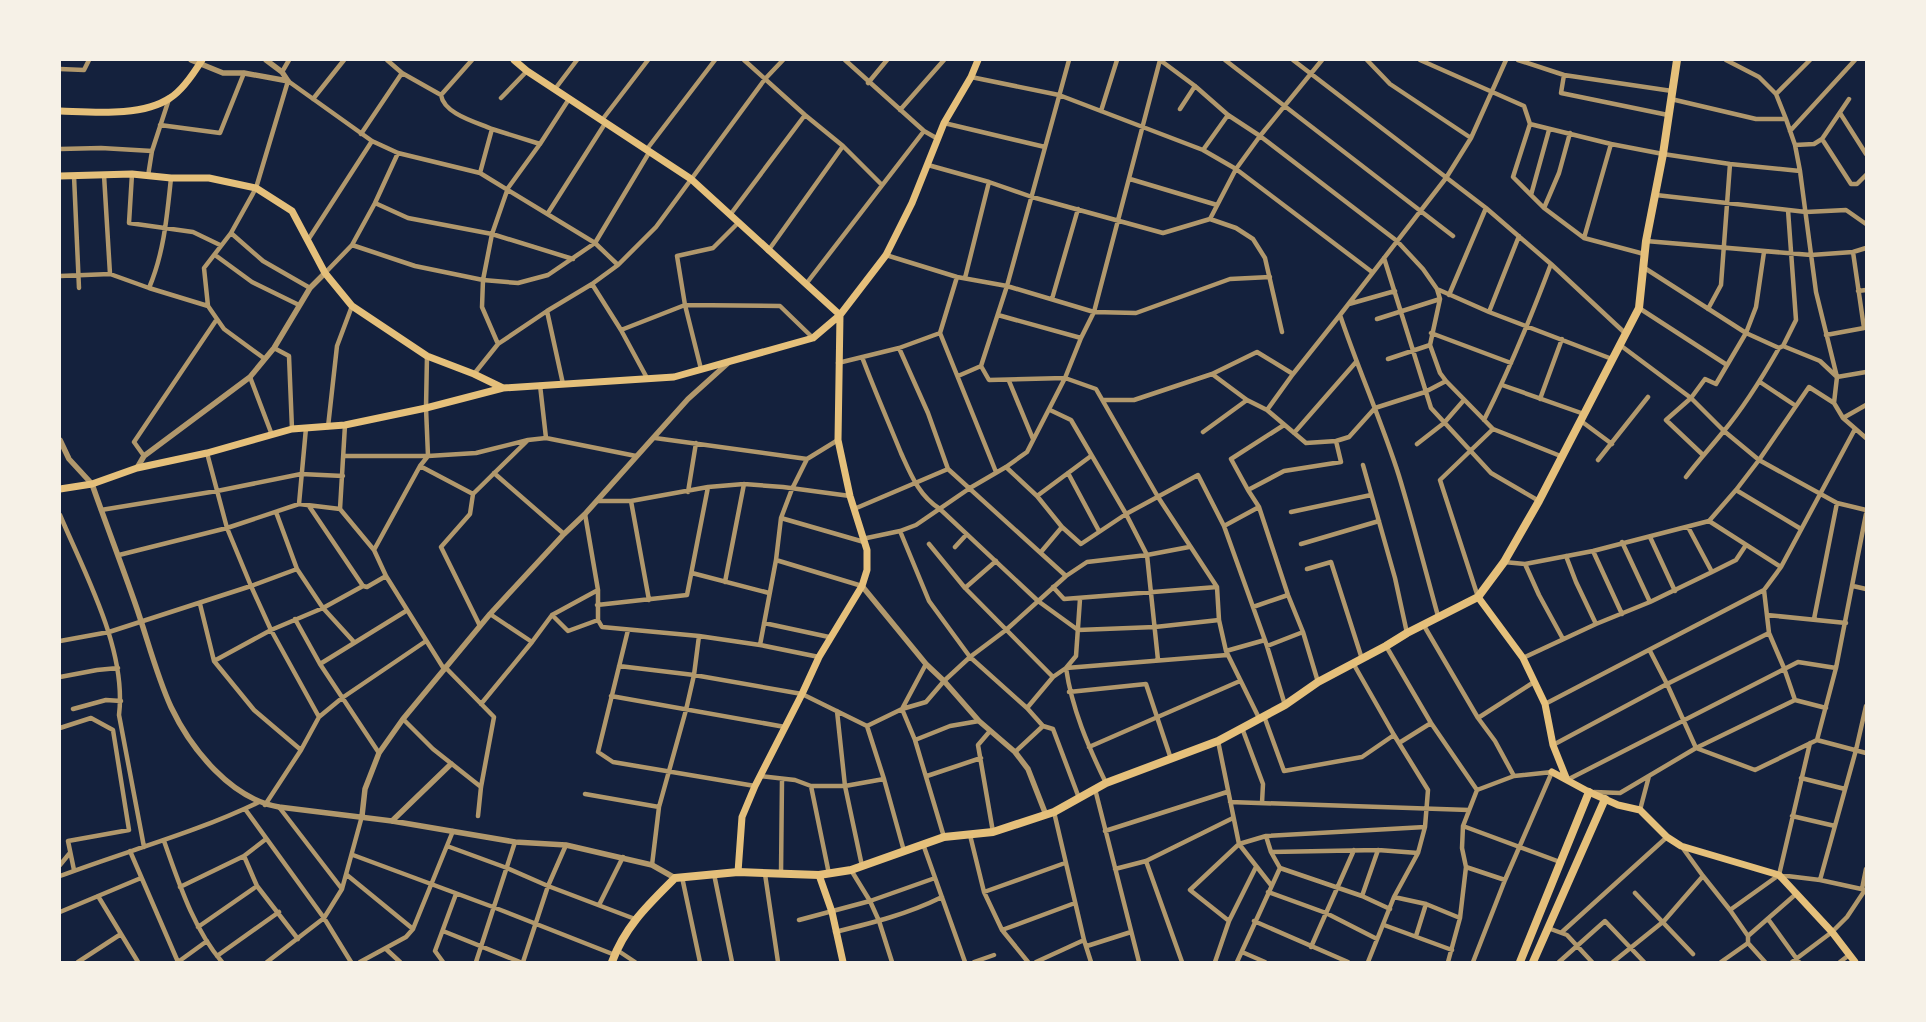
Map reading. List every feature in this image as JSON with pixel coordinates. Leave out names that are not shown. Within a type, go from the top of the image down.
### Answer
[{"type":"main road","points":[[514,60],[527,71],[691,179],[840,315]]},
{"type":"main road","points":[[60,489],[92,484],[137,468],[207,453],[292,429],[345,425],[426,408],[503,388],[674,377],[813,338],[840,315],[886,255],[912,203],[944,123],[971,77],[978,60]]},
{"type":"main road","points":[[614,956],[635,919],[679,878],[738,872],[829,874],[851,870],[944,838],[993,832],[1046,815],[1106,783],[1218,741],[1285,705],[1318,682],[1438,616],[1478,597],[1504,562],[1539,501],[1639,308],[1644,254],[1664,154],[1677,60]]},
{"type":"main road","points":[[60,111],[103,113],[150,107],[170,99],[201,62]]},
{"type":"main road","points":[[60,176],[132,174],[171,178],[209,178],[256,188],[292,211],[325,273],[352,306],[427,356],[474,374],[503,388]]},
{"type":"main road","points":[[738,872],[742,818],[754,786],[802,694],[819,656],[862,586],[867,570],[867,550],[850,496],[838,440],[840,315]]},
{"type":"main road","points":[[1478,597],[1523,658],[1545,704],[1553,745],[1567,780]]},
{"type":"main road","points":[[1552,772],[1618,805],[1640,810],[1667,837],[1681,846],[1779,875],[1832,932],[1855,962]]},
{"type":"main road","points":[[1520,962],[1590,792]]},
{"type":"main road","points":[[1533,962],[1605,799]]},
{"type":"main road","points":[[819,875],[832,912],[843,962]]},
{"type":"street","points":[[60,69],[84,70],[89,60]]},
{"type":"street","points":[[191,60],[201,62],[223,73],[244,74],[288,81]]},
{"type":"street","points":[[266,60],[282,72],[288,81],[372,141],[398,153],[480,173],[508,188],[595,243],[618,265]]},
{"type":"street","points":[[282,72],[289,60]]},
{"type":"street","points":[[313,99],[344,60]]},
{"type":"street","points":[[387,60],[402,74],[441,96],[448,110],[492,129],[540,144]]},
{"type":"street","points":[[441,96],[472,60]]},
{"type":"street","points":[[555,89],[578,60]]},
{"type":"street","points":[[548,213],[604,121],[648,60]]},
{"type":"street","points":[[352,245],[415,266],[483,280],[518,284],[548,275],[595,243],[649,150],[715,60]]},
{"type":"street","points":[[744,60],[805,115],[843,146],[882,185]]},
{"type":"street","points":[[474,374],[498,344],[547,310],[592,284],[618,265],[656,227],[765,78],[783,60]]},
{"type":"street","points":[[844,60],[924,131],[938,139]]},
{"type":"street","points":[[868,82],[887,60]]},
{"type":"street","points":[[900,110],[944,60]]},
{"type":"street","points":[[958,376],[981,366],[1007,286],[1069,60]]},
{"type":"street","points":[[1101,111],[1116,60]]},
{"type":"street","points":[[781,518],[863,541],[916,525],[1027,452],[1050,410],[1094,312],[1160,60],[1195,86],[1228,115],[1260,136],[1397,241],[1423,269],[1437,289],[1440,299],[1431,333],[1430,345],[1440,373],[1446,381],[1494,429],[1563,457]]},
{"type":"street","points":[[1225,60],[1453,236]]},
{"type":"street","points":[[1293,60],[1486,208],[1551,264],[1626,334]]},
{"type":"street","points":[[1210,220],[1236,169],[1260,136],[1322,60]]},
{"type":"street","points":[[1367,60],[1390,84],[1471,138]]},
{"type":"street","points":[[1420,60],[1490,93],[1524,106],[1530,124],[1513,177],[1544,208],[1584,238],[1644,254]]},
{"type":"street","points":[[1266,410],[1446,178],[1471,138],[1506,60]]},
{"type":"street","points":[[1518,60],[1564,75],[1671,95],[1756,119],[1786,119]]},
{"type":"street","points":[[1726,60],[1759,77],[1776,94],[1795,145],[1816,292],[1837,377],[1834,402]]},
{"type":"street","points":[[1776,94],[1810,60]]},
{"type":"street","points":[[1790,131],[1855,60]]},
{"type":"street","points":[[501,98],[527,71]]},
{"type":"street","points":[[160,125],[220,133],[244,74]]},
{"type":"street","points":[[361,134],[402,74]]},
{"type":"street","points":[[1564,75],[1561,93],[1668,115]]},
{"type":"street","points":[[971,77],[1059,95],[1202,150],[1236,169],[1372,272]]},
{"type":"street","points":[[265,359],[224,329],[208,306],[204,268],[231,232],[256,188],[288,81]]},
{"type":"street","points":[[1180,109],[1195,86]]},
{"type":"street","points":[[148,176],[152,151],[170,99]]},
{"type":"street","points":[[498,344],[482,307],[483,280],[492,234],[508,188],[540,144],[569,99]]},
{"type":"street","points":[[1795,145],[1814,144],[1822,139],[1849,99]]},
{"type":"street","points":[[1840,114],[1866,154]]},
{"type":"street","points":[[730,215],[805,115]]},
{"type":"street","points":[[1202,150],[1228,115]]},
{"type":"street","points":[[944,123],[1046,147]]},
{"type":"street","points":[[1530,124],[1611,144],[1664,154],[1730,164],[1800,171]]},
{"type":"street","points":[[480,173],[492,129]]},
{"type":"street","points":[[1531,195],[1549,130]]},
{"type":"street","points":[[806,284],[924,131]]},
{"type":"street","points":[[1544,208],[1559,173],[1570,133]]},
{"type":"street","points":[[1822,139],[1851,184],[1857,184],[1866,175]]},
{"type":"street","points":[[308,240],[372,141]]},
{"type":"street","points":[[1584,238],[1611,144]]},
{"type":"street","points":[[768,251],[843,146]]},
{"type":"street","points":[[60,149],[101,148],[152,151]]},
{"type":"street","points":[[137,468],[144,456],[250,377],[265,359],[274,348],[310,288],[352,245],[375,203],[398,153]]},
{"type":"street","points":[[1708,309],[1721,286],[1730,164]]},
{"type":"street","points":[[928,165],[989,182],[1032,197],[1163,233],[1210,220],[1236,228],[1253,239],[1265,258],[1282,332]]},
{"type":"street","points":[[132,174],[129,223],[193,232],[220,245]]},
{"type":"street","points":[[104,175],[110,274]]},
{"type":"street","points":[[74,176],[79,288]]},
{"type":"street","points":[[149,288],[157,269],[166,227],[171,178]]},
{"type":"street","points":[[1130,179],[1218,205]]},
{"type":"street","points":[[965,278],[989,182]]},
{"type":"street","points":[[1656,195],[1806,212],[1846,210],[1866,224]]},
{"type":"street","points":[[375,203],[408,218],[492,234],[573,259]]},
{"type":"street","points":[[1449,295],[1486,208]]},
{"type":"street","points":[[1052,300],[1078,209]]},
{"type":"street","points":[[1686,477],[1724,432],[1760,382],[1796,320],[1788,210]]},
{"type":"street","points":[[701,369],[685,305],[677,256],[713,248],[738,223]]},
{"type":"street","points":[[231,232],[262,261],[310,288]]},
{"type":"street","points":[[1489,312],[1519,236]]},
{"type":"street","points":[[1646,241],[1811,255],[1853,252],[1866,248]]},
{"type":"street","points":[[1703,455],[1666,420],[1691,398],[1705,379],[1716,384],[1727,366],[1746,333],[1756,307],[1764,252]]},
{"type":"street","points":[[1826,334],[1865,328],[1853,252]]},
{"type":"street","points":[[215,255],[252,282],[299,305]]},
{"type":"street","points":[[886,255],[957,277],[1007,286],[1094,312],[1136,312],[1230,280],[1270,277]]},
{"type":"street","points":[[1384,258],[1431,408],[1491,474],[1539,501]]},
{"type":"street","points":[[1484,420],[1528,326],[1551,264]]},
{"type":"street","points":[[1644,267],[1746,333],[1820,361],[1837,377]]},
{"type":"street","points":[[60,276],[110,274],[208,306]]},
{"type":"street","points":[[957,277],[940,333],[996,472]]},
{"type":"street","points":[[592,284],[621,330],[647,378]]},
{"type":"street","points":[[1437,289],[1489,312],[1612,358]]},
{"type":"street","points":[[1858,291],[1866,290]]},
{"type":"street","points":[[1348,305],[1394,291]]},
{"type":"street","points":[[1377,318],[1440,299]]},
{"type":"street","points":[[621,330],[685,305],[780,306],[813,338]]},
{"type":"street","points":[[328,427],[337,346],[352,306]]},
{"type":"street","points":[[1639,308],[1727,366]]},
{"type":"street","points":[[547,310],[563,384]]},
{"type":"street","points":[[998,315],[1081,338]]},
{"type":"street","points":[[1340,315],[1399,476],[1438,616]]},
{"type":"street","points":[[144,456],[134,442],[217,319]]},
{"type":"street","points":[[838,363],[899,348],[940,333]]},
{"type":"street","points":[[1431,333],[1511,363]]},
{"type":"street","points":[[1540,398],[1562,339]]},
{"type":"street","points":[[1388,359],[1430,345]]},
{"type":"street","points":[[1620,346],[1691,398],[1724,432],[1759,460],[1837,503],[1866,510]]},
{"type":"street","points":[[274,348],[289,356],[292,429]]},
{"type":"street","points":[[899,348],[928,413],[948,469],[1066,576]]},
{"type":"street","points":[[1103,400],[1134,400],[1212,374],[1257,352],[1293,374]]},
{"type":"street","points":[[374,550],[420,466],[428,456],[426,408],[427,356]]},
{"type":"street","points":[[862,357],[896,443],[915,483],[926,499],[940,508],[966,535],[1038,601],[1078,630],[1155,627],[1220,620]]},
{"type":"street","points":[[1294,433],[1356,362]]},
{"type":"street","points":[[267,962],[324,918],[342,889],[362,816],[365,789],[379,753],[403,718],[490,614],[597,501],[688,399],[728,363]]},
{"type":"street","points":[[981,366],[989,380],[1009,381],[1065,378],[1096,389],[1158,497],[1217,587],[1226,653],[1240,681],[1262,717],[1284,771],[1362,757],[1394,735]]},
{"type":"street","points":[[1837,377],[1866,372]]},
{"type":"street","points":[[1212,374],[1248,400],[1266,410],[1306,443],[1336,441],[1349,437],[1375,408],[1425,392],[1446,381]]},
{"type":"street","points":[[250,377],[272,435]]},
{"type":"street","points":[[1009,381],[1033,439]]},
{"type":"street","points":[[1760,382],[1796,406]]},
{"type":"street","points":[[540,385],[546,438]]},
{"type":"street","points":[[1502,385],[1540,398],[1582,417],[1612,444]]},
{"type":"street","points":[[1504,562],[1525,564],[1593,551],[1709,521],[1759,460],[1809,387],[1834,402],[1843,418],[1866,438]]},
{"type":"street","points":[[1598,460],[1648,397]]},
{"type":"street","points":[[1203,432],[1248,400]]},
{"type":"street","points":[[1417,444],[1444,423],[1464,400]]},
{"type":"street","points":[[1843,418],[1866,405]]},
{"type":"street","points":[[1050,410],[1071,420],[1126,514],[1147,555],[1158,660]]},
{"type":"street","points":[[340,509],[345,425]]},
{"type":"street","points":[[1284,425],[1231,458],[1259,507],[1288,595],[1303,632],[1318,682]]},
{"type":"street","points":[[299,504],[306,428]]},
{"type":"street","points":[[1478,597],[1440,480],[1494,429]]},
{"type":"street","points":[[1545,704],[1764,590],[1781,567],[1856,429]]},
{"type":"street","points":[[344,456],[428,456],[476,453],[528,440],[546,438],[636,456]]},
{"type":"street","points":[[655,438],[807,459]]},
{"type":"street","points":[[60,440],[69,459],[92,484],[119,555],[171,707],[195,747],[240,792],[262,803],[279,807],[392,820],[515,842],[566,845],[652,865],[679,878],[700,962]]},
{"type":"street","points":[[480,626],[441,547],[470,514],[473,494],[528,440]]},
{"type":"street","points":[[760,645],[776,560],[781,518],[792,489],[807,459],[838,440]]},
{"type":"street","points":[[1248,490],[1284,471],[1341,462],[1336,441]]},
{"type":"street","points":[[688,492],[696,443]]},
{"type":"street","points":[[207,453],[227,528],[251,586],[271,630],[318,717]]},
{"type":"street","points":[[1037,496],[1091,456]]},
{"type":"street","points":[[1363,465],[1395,578],[1407,633]]},
{"type":"street","points":[[420,466],[473,494]]},
{"type":"street","points":[[1006,467],[1037,496],[1062,527],[1081,544],[1126,514],[1198,475],[1224,526],[1265,640],[1285,705]]},
{"type":"street","points":[[854,509],[948,469]]},
{"type":"street","points":[[494,473],[564,534]]},
{"type":"street","points":[[101,510],[217,491],[301,474],[343,476]]},
{"type":"street","points":[[1068,474],[1099,531]]},
{"type":"street","points":[[597,501],[631,500],[688,492],[708,487],[744,484],[850,496]]},
{"type":"street","points":[[725,582],[744,484]]},
{"type":"street","points":[[597,605],[687,595],[708,487]]},
{"type":"street","points":[[1736,490],[1801,529]]},
{"type":"street","points":[[1291,512],[1371,495]]},
{"type":"street","points":[[631,500],[649,600]]},
{"type":"street","points":[[1814,619],[1837,503]]},
{"type":"street","points":[[119,555],[227,528],[299,504],[340,509],[374,550],[406,611],[444,668],[494,716],[481,787],[478,816]]},
{"type":"street","points":[[309,506],[363,586]]},
{"type":"street","points":[[1224,526],[1259,507]]},
{"type":"street","points":[[276,512],[296,569],[323,608],[354,642]]},
{"type":"street","points":[[585,514],[598,590],[598,620],[602,627],[699,636],[819,656]]},
{"type":"street","points":[[1818,740],[1846,623],[1866,514]]},
{"type":"street","points":[[60,515],[109,632],[118,668],[121,701],[119,715],[144,847]]},
{"type":"street","points":[[1301,544],[1379,521]]},
{"type":"street","points":[[1709,521],[1781,567]]},
{"type":"street","points":[[1041,552],[1062,527]]},
{"type":"street","points":[[1688,527],[1712,572]]},
{"type":"street","points":[[900,531],[929,601],[970,657],[1027,708],[1043,726],[1053,729],[1079,798]]},
{"type":"street","points":[[955,547],[966,535]]},
{"type":"street","points":[[1650,537],[1675,590]]},
{"type":"street","points":[[1622,542],[1650,602]]},
{"type":"street","points":[[929,544],[965,588],[1053,677]]},
{"type":"street","points":[[1523,658],[1596,624],[1650,602],[1736,560],[1746,545]]},
{"type":"street","points":[[867,726],[902,709],[926,702],[944,681],[970,657],[1006,630],[1053,586],[1087,562],[1147,555],[1189,547]]},
{"type":"street","points":[[1593,551],[1622,614]]},
{"type":"street","points":[[1566,556],[1596,624]]},
{"type":"street","points":[[776,560],[862,586],[926,664],[944,681],[979,721],[1015,752],[1028,769],[1046,815]]},
{"type":"street","points":[[965,588],[996,561]]},
{"type":"street","points":[[1307,569],[1331,562],[1362,659]]},
{"type":"street","points":[[1525,564],[1539,595],[1563,639]]},
{"type":"street","points":[[60,641],[109,632],[200,604],[296,569]]},
{"type":"street","points":[[692,573],[769,593]]},
{"type":"street","points":[[214,661],[271,630],[323,608],[363,586],[367,586],[386,576]]},
{"type":"street","points":[[1053,586],[1064,599],[1217,587]]},
{"type":"street","points":[[1853,586],[1866,589]]},
{"type":"street","points":[[481,704],[552,615],[598,590]]},
{"type":"street","points":[[1764,590],[1769,633],[1795,700]]},
{"type":"street","points":[[1253,607],[1288,595]]},
{"type":"street","points":[[1027,708],[1053,677],[1066,668],[1076,656],[1080,599]]},
{"type":"street","points":[[200,604],[214,661],[254,710],[301,750]]},
{"type":"street","points":[[320,664],[406,611]]},
{"type":"street","points":[[490,614],[532,642]]},
{"type":"street","points":[[552,615],[568,631],[598,620]]},
{"type":"street","points":[[1767,615],[1846,623]]},
{"type":"street","points":[[295,620],[320,664],[379,753]]},
{"type":"street","points":[[764,623],[829,638]]},
{"type":"street","points":[[1423,624],[1478,718],[1495,741],[1514,776]]},
{"type":"street","points":[[628,630],[598,752],[613,762],[754,786]]},
{"type":"street","points":[[1267,646],[1303,632]]},
{"type":"street","points":[[1553,745],[1667,684],[1769,633]]},
{"type":"street","points":[[652,865],[659,806],[686,710],[694,675],[699,636]]},
{"type":"street","points":[[1066,668],[1226,653],[1265,640]]},
{"type":"street","points":[[60,876],[164,841],[262,803],[301,750],[318,717],[342,698],[426,641]]},
{"type":"street","points":[[1386,646],[1431,723],[1477,790]]},
{"type":"street","points":[[1650,651],[1696,748],[1755,770],[1818,740],[1866,753]]},
{"type":"street","points":[[1567,780],[1798,662],[1836,668]]},
{"type":"street","points":[[1354,663],[1394,735],[1428,790],[1427,810],[1418,853],[1394,897],[1368,962]]},
{"type":"street","points":[[902,709],[926,664]]},
{"type":"street","points":[[619,666],[694,675],[802,694],[867,726],[904,851]]},
{"type":"street","points":[[60,677],[118,668]]},
{"type":"street","points":[[1066,668],[1069,692],[1089,747],[1106,783]]},
{"type":"street","points":[[1089,747],[1240,681]]},
{"type":"street","points":[[1478,718],[1534,682]]},
{"type":"street","points":[[1069,692],[1146,684],[1171,760]]},
{"type":"street","points":[[611,696],[785,727]]},
{"type":"street","points":[[73,710],[106,700],[121,701]]},
{"type":"street","points":[[1590,792],[1620,793],[1696,748],[1795,700],[1826,708]]},
{"type":"street","points":[[1820,880],[1856,750],[1866,706]]},
{"type":"street","points":[[902,709],[916,740],[944,838]]},
{"type":"street","points":[[837,711],[845,786],[862,866]]},
{"type":"street","points":[[60,728],[91,718],[113,730],[129,830],[68,841],[69,854],[74,870]]},
{"type":"street","points":[[403,718],[450,764],[481,787]]},
{"type":"street","points":[[916,740],[950,726],[979,721]]},
{"type":"street","points":[[1399,742],[1431,723]]},
{"type":"street","points":[[1015,752],[1043,726]]},
{"type":"street","points":[[1242,728],[1263,784],[1262,803]]},
{"type":"street","points":[[990,731],[978,745],[993,832]]},
{"type":"street","points":[[1218,741],[1239,844],[1270,885]]},
{"type":"street","points":[[1730,910],[1779,875],[1800,778],[1810,743]]},
{"type":"street","points":[[927,776],[981,758]]},
{"type":"street","points":[[392,820],[450,764]]},
{"type":"street","points":[[1448,962],[1460,918],[1466,867],[1462,848],[1463,826],[1477,790],[1514,776],[1552,772],[1505,880],[1473,962]]},
{"type":"street","points":[[760,776],[795,780],[811,786],[845,786],[884,779]]},
{"type":"street","points":[[1640,810],[1649,776]]},
{"type":"street","points":[[1800,778],[1845,790]]},
{"type":"street","points":[[781,874],[782,779]]},
{"type":"street","points":[[811,786],[829,874]]},
{"type":"street","points":[[1095,790],[1139,962]]},
{"type":"street","points":[[1105,831],[1228,792]]},
{"type":"street","points":[[585,794],[659,806]]},
{"type":"street","points":[[1230,802],[1469,810]]},
{"type":"street","points":[[279,807],[342,889]]},
{"type":"street","points":[[245,809],[324,918],[351,962]]},
{"type":"street","points":[[1054,812],[1065,863],[1091,962]]},
{"type":"street","points":[[1792,816],[1835,826]]},
{"type":"street","points":[[1115,868],[1146,861],[1233,818]]},
{"type":"street","points":[[1463,826],[1520,847],[1562,859]]},
{"type":"street","points":[[1229,921],[1190,890],[1239,844],[1266,836],[1424,827]]},
{"type":"street","points":[[360,962],[406,937],[413,929],[453,832]]},
{"type":"street","points":[[970,836],[984,892],[1002,930],[1028,962]]},
{"type":"street","points":[[1266,836],[1271,852],[1280,868],[1362,896],[1390,909]]},
{"type":"street","points":[[1562,932],[1667,837]]},
{"type":"street","points":[[180,887],[244,856],[266,839]]},
{"type":"street","points":[[164,841],[180,887],[198,927],[222,962]]},
{"type":"street","points":[[476,962],[515,842]]},
{"type":"street","points":[[923,844],[965,962]]},
{"type":"street","points":[[443,931],[522,962],[548,886],[566,845]]},
{"type":"street","points":[[447,846],[635,919]]},
{"type":"street","points":[[1681,846],[1730,910],[1748,936],[1748,943],[1764,962]]},
{"type":"street","points":[[1312,946],[1354,850]]},
{"type":"street","points":[[1271,852],[1378,850],[1418,853]]},
{"type":"street","points":[[1362,896],[1378,850]]},
{"type":"street","points":[[130,851],[178,962],[207,941]]},
{"type":"street","points":[[60,865],[69,854]]},
{"type":"street","points":[[352,855],[494,907],[614,956],[635,962]]},
{"type":"street","points":[[244,856],[257,886],[298,939]]},
{"type":"street","points":[[599,905],[624,857]]},
{"type":"street","points":[[1146,861],[1182,962]]},
{"type":"street","points":[[984,892],[1065,863]]},
{"type":"street","points":[[1215,962],[1229,921],[1256,867]]},
{"type":"street","points":[[1466,867],[1505,880]]},
{"type":"street","points":[[1237,962],[1270,885],[1280,868]]},
{"type":"street","points":[[1792,962],[1798,960],[1847,917],[1864,890],[1866,869]]},
{"type":"street","points":[[851,870],[870,901],[892,962]]},
{"type":"street","points":[[714,874],[732,962]]},
{"type":"street","points":[[765,874],[778,962]]},
{"type":"street","points":[[347,875],[413,929]]},
{"type":"street","points":[[1779,875],[1820,880],[1864,890]]},
{"type":"street","points":[[1614,962],[1664,921],[1703,876]]},
{"type":"street","points":[[60,912],[141,878]]},
{"type":"street","points":[[800,920],[870,901],[935,878]]},
{"type":"street","points":[[198,927],[257,886]]},
{"type":"street","points":[[1268,892],[1326,913],[1377,939]]},
{"type":"street","points":[[1635,893],[1664,921],[1693,954]]},
{"type":"street","points":[[443,962],[435,951],[456,894]]},
{"type":"street","points":[[1748,936],[1796,894]]},
{"type":"street","points":[[98,896],[138,962]]},
{"type":"street","points":[[835,932],[879,922],[918,909],[942,897]]},
{"type":"street","points":[[1394,897],[1426,904],[1460,918]]},
{"type":"street","points":[[1002,930],[1075,903]]},
{"type":"street","points":[[1416,936],[1426,904]]},
{"type":"street","points":[[217,956],[278,912]]},
{"type":"street","points":[[1768,919],[1798,960]]},
{"type":"street","points":[[1254,921],[1348,962]]},
{"type":"street","points":[[1559,962],[1605,921],[1644,962]]},
{"type":"street","points":[[1384,925],[1452,950]]},
{"type":"street","points":[[1548,928],[1562,932],[1592,962]]},
{"type":"street","points":[[1087,946],[1131,932]]},
{"type":"street","points":[[78,962],[121,934]]},
{"type":"street","points":[[1036,962],[1084,940]]},
{"type":"street","points":[[1721,962],[1748,943]]},
{"type":"street","points":[[386,948],[400,962]]},
{"type":"street","points":[[1242,952],[1266,962]]},
{"type":"street","points":[[974,962],[994,955]]},
{"type":"street","points":[[1840,962],[1848,955]]}]
